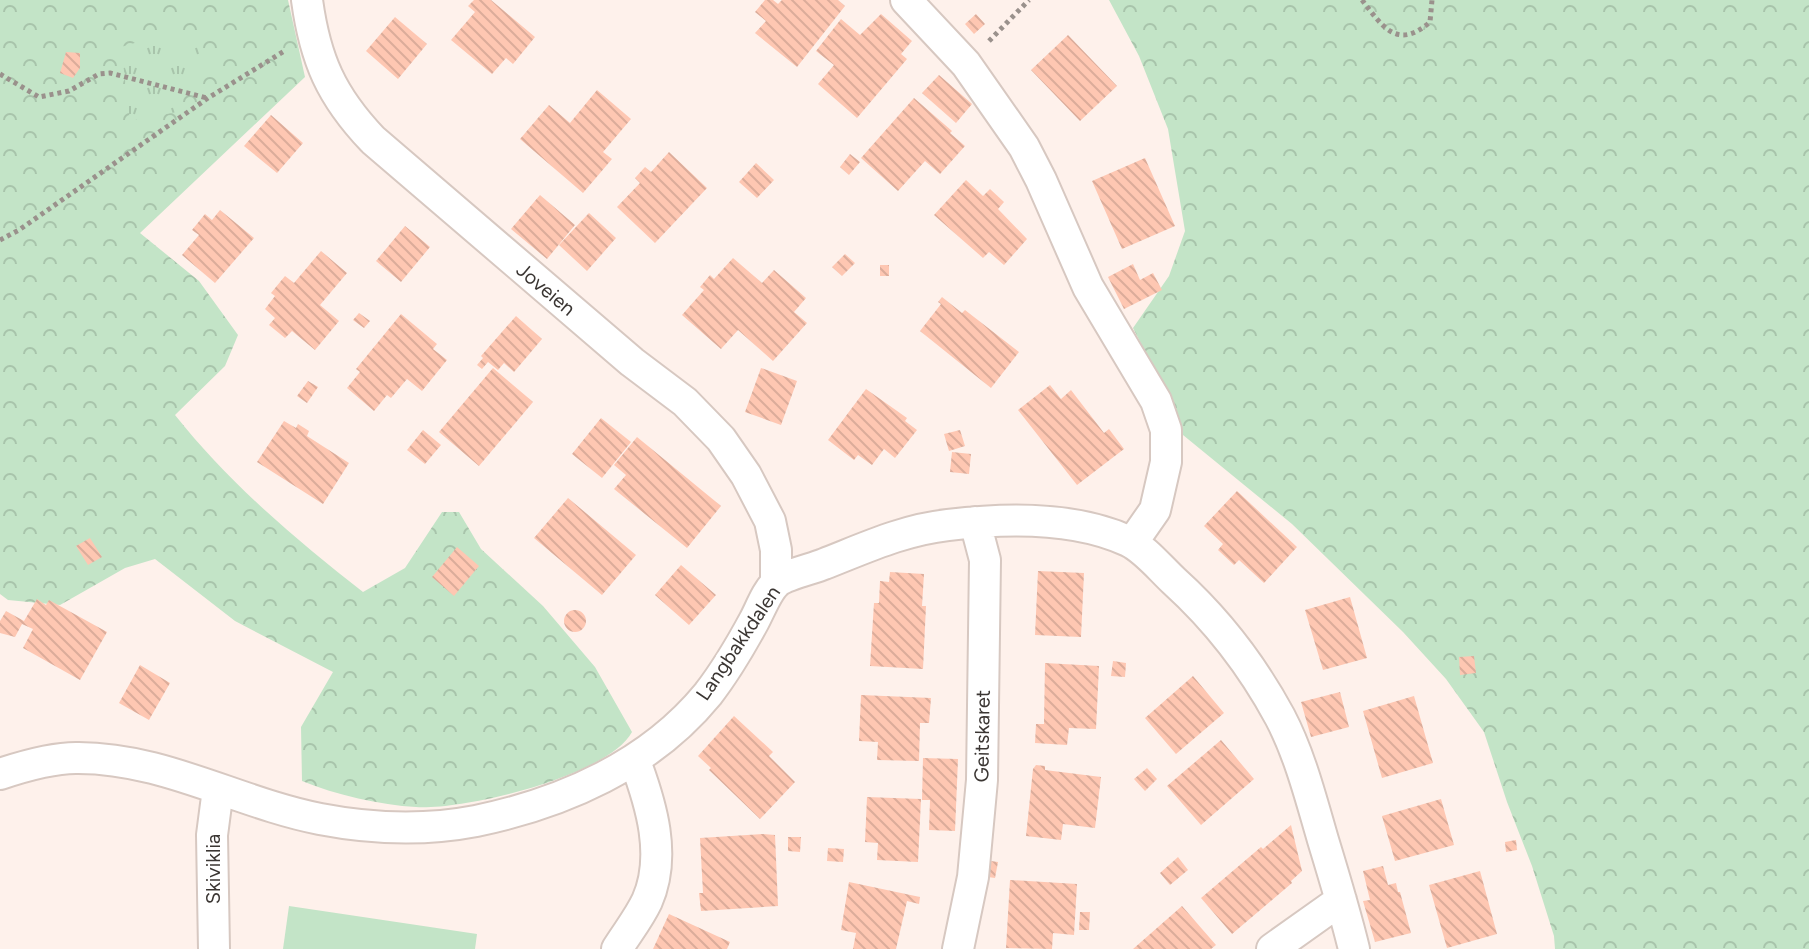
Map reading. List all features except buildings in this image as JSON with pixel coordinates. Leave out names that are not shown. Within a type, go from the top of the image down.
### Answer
[{"type":"street","name":"Joveien","points":[[307,0],[312,38],[347,113],[373,140],[609,343],[685,402],[721,439],[746,475],[770,521],[776,550],[776,581]]},
{"type":"street","points":[[906,0],[966,64],[1024,147],[1088,287],[1156,401],[1166,430],[1166,462],[1155,510],[1132,543]]},
{"type":"street","name":"Langbakkdalen","points":[[0,774],[74,758],[128,762],[171,772],[317,818],[384,828],[432,827],[476,821],[569,793],[635,761],[708,694],[776,581],[826,564],[870,544],[928,527],[975,522],[1050,523],[1095,530],[1132,543],[1194,600],[1257,679],[1282,721],[1311,795],[1354,949]]},
{"type":"street","name":"Geitskaret","points":[[958,949],[973,877],[982,780],[985,560],[975,522]]},
{"type":"street","points":[[617,949],[647,900],[656,868],[655,831],[646,789],[635,761]]},
{"type":"street","name":"Skiviklia","points":[[214,949],[212,835],[218,789]]},
{"type":"street","points":[[1272,949],[1341,900]]},
{"type":"path","points":[[966,64],[1029,0]]},
{"type":"path","points":[[1362,0],[1384,28],[1394,34],[1405,35],[1421,30],[1430,22],[1432,0]]},
{"type":"path","points":[[0,240],[19,230],[208,98],[286,49],[312,38]]},
{"type":"path","points":[[0,74],[39,97],[69,91],[99,74],[110,73],[208,98]]},
{"type":"green space","points":[[0,0],[288,0],[305,77],[140,233],[199,281],[238,335],[225,366],[175,415],[218,464],[264,509],[363,592],[405,568],[442,512],[459,512],[481,549],[543,606],[595,667],[632,732],[618,748],[566,776],[467,803],[416,807],[344,795],[302,781],[301,727],[333,672],[235,621],[155,559],[125,568],[60,605],[8,600],[0,594]]},
{"type":"green space","points":[[1109,0],[1809,0],[1809,949],[1555,949],[1554,936],[1532,866],[1484,732],[1446,679],[1403,632],[1292,524],[1183,435],[1170,400],[1133,328],[1169,276],[1185,231],[1168,129],[1139,56]]},
{"type":"green space","points":[[155,37],[200,38],[201,66],[187,66],[185,85],[176,87],[177,112],[130,121],[121,47]]},
{"type":"green space","points":[[289,906],[477,934],[475,949],[283,949]]}]
